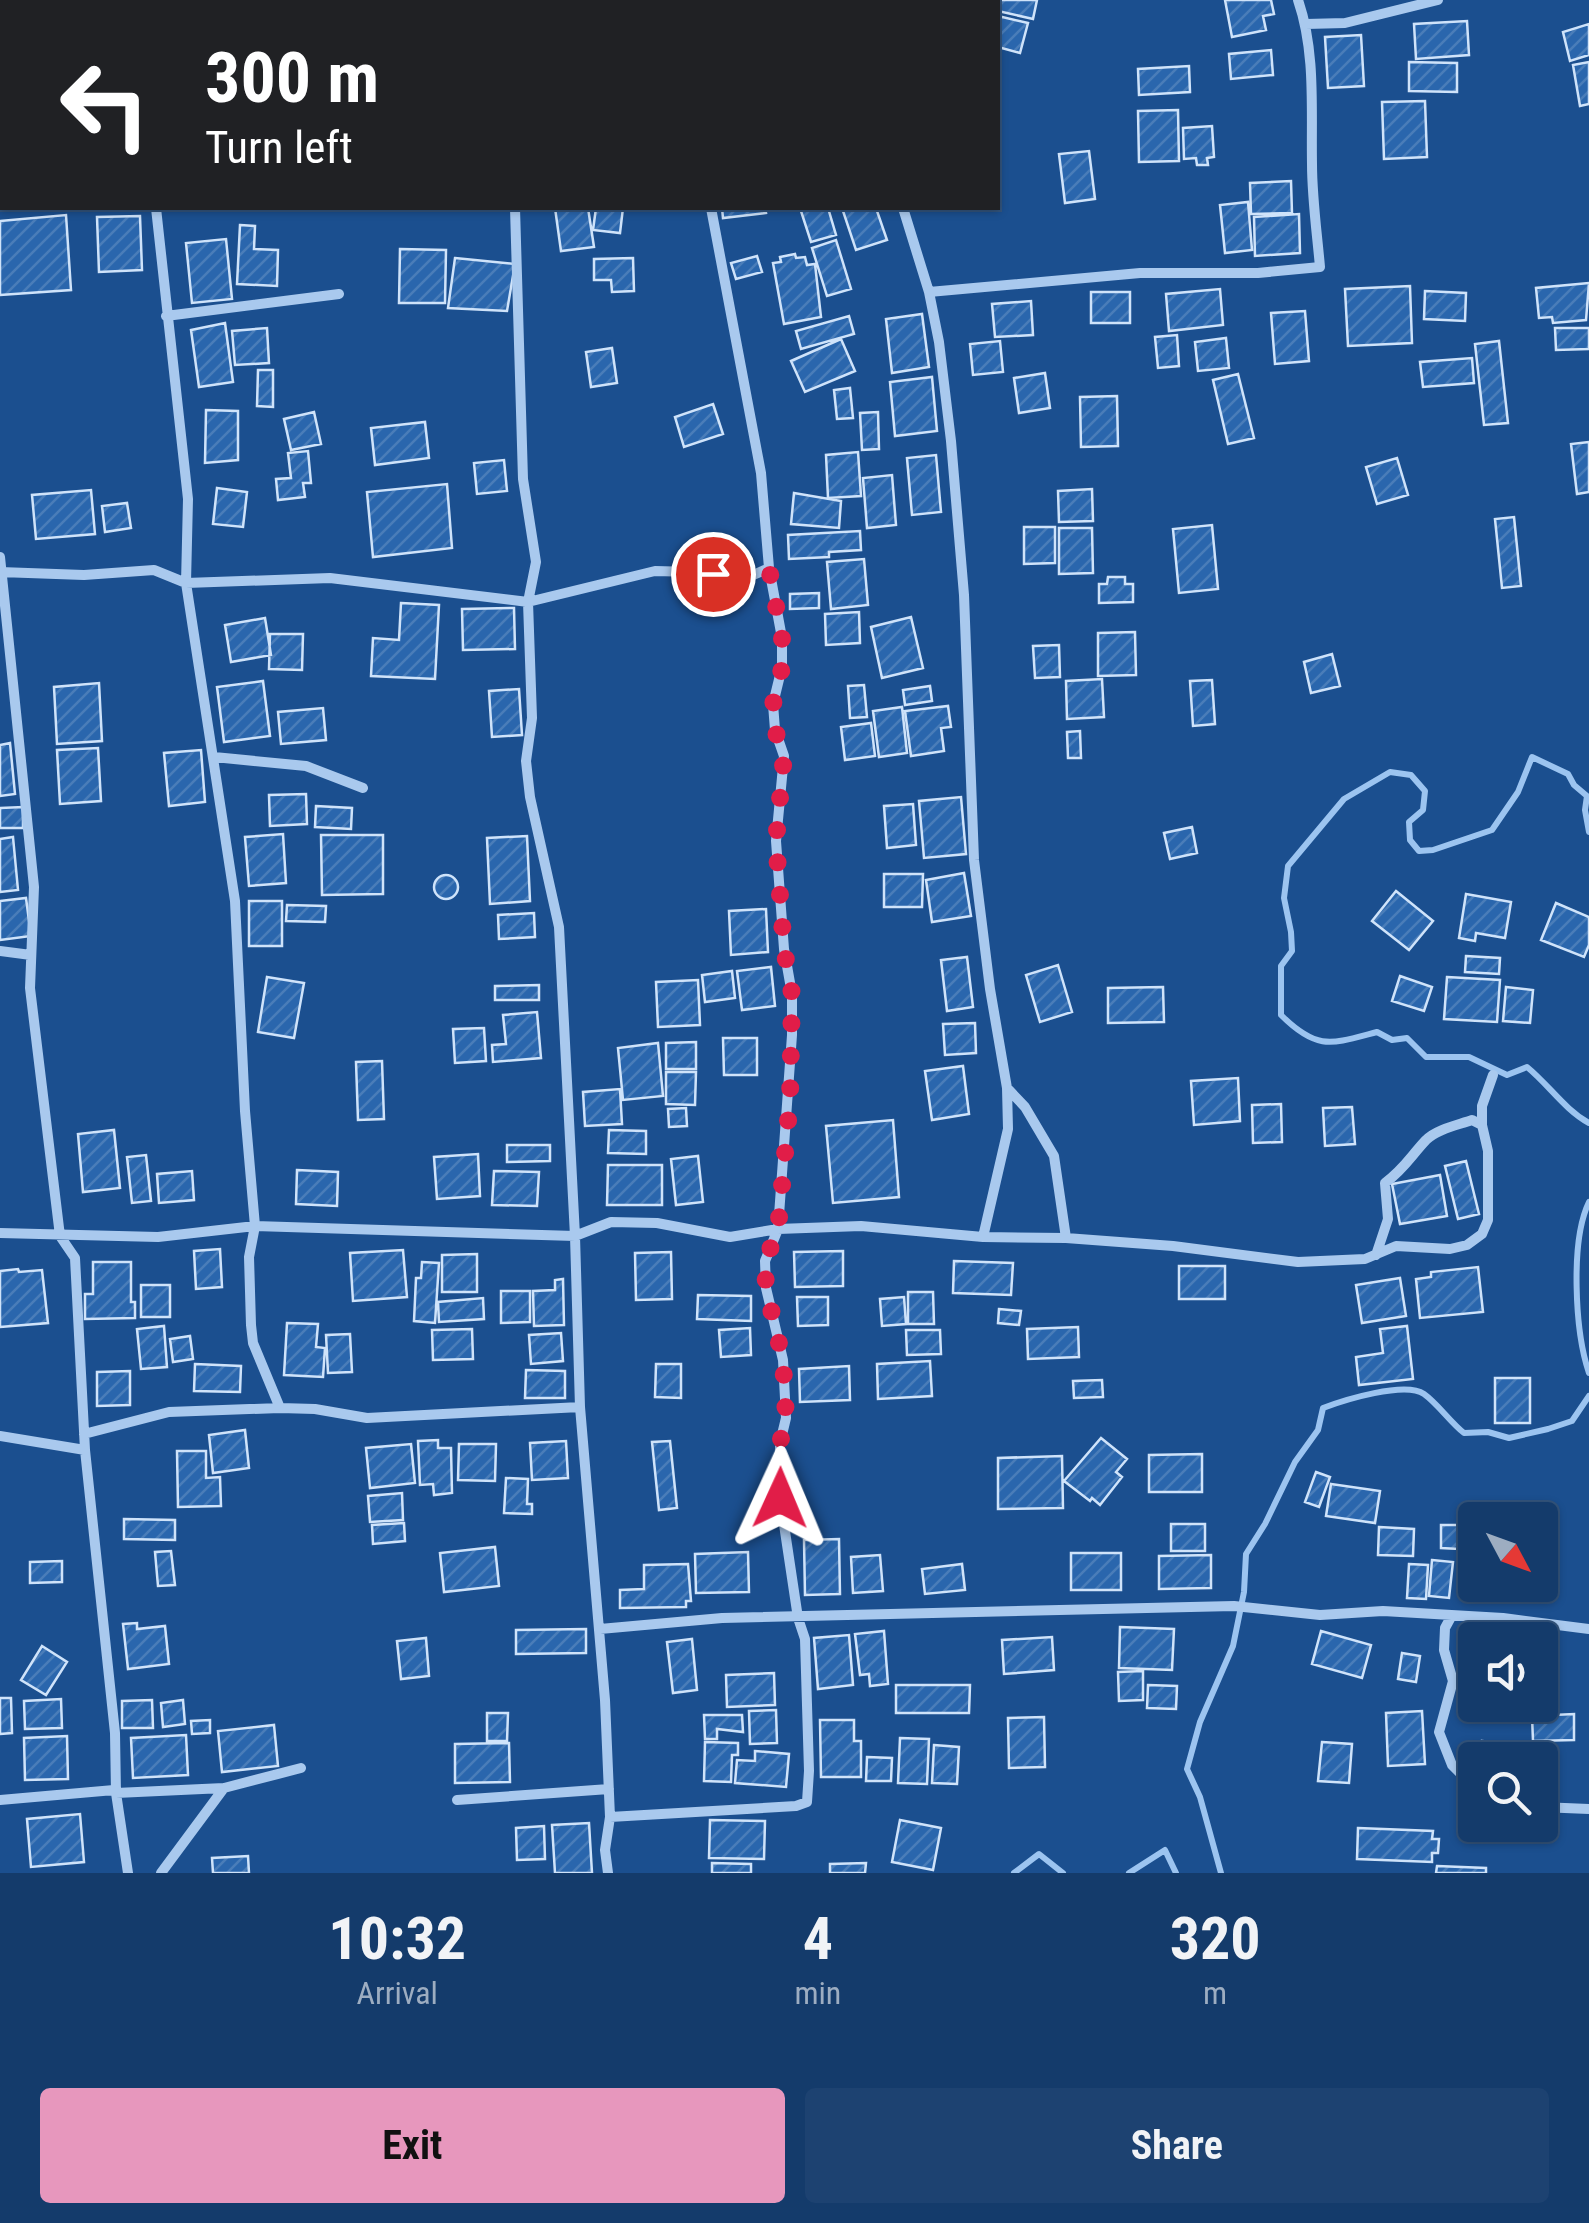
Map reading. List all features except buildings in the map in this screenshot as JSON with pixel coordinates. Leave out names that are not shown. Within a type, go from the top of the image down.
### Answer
[{"type":"street","points":[[929,292],[1140,272],[1258,273],[1320,267],[1312,164],[1314,118],[1306,24],[1298,0]]},
{"type":"street","points":[[1306,24],[1344,22],[1438,0]]},
{"type":"street","points":[[156,210],[188,498],[186,583],[235,902],[255,1226],[249,1257],[253,1343],[280,1408]]},
{"type":"street","points":[[516,210],[523,478],[536,562],[528,602],[532,718],[526,760],[530,797],[559,927],[580,1407],[600,1629],[610,1817],[605,1850],[608,1873]]},
{"type":"street","points":[[610,1817],[796,1806],[807,1802],[809,1771],[805,1638],[798,1618],[780,1498],[780,1443],[786,1418],[783,1360],[766,1288],[765,1262],[778,1229],[790,1100],[792,994],[784,949],[776,841],[784,756],[775,730],[773,704],[782,668],[782,638],[769,568],[761,472],[711,210]]},
{"type":"street","points":[[903,210],[929,292],[951,441],[964,595],[974,860],[1007,1088],[1008,1129],[983,1238]]},
{"type":"street","points":[[166,316],[339,294]]},
{"type":"street","points":[[0,557],[34,888],[30,988],[60,1236],[74,1258],[85,1450],[115,1733],[116,1794],[128,1873]]},
{"type":"street","points":[[1,572],[84,575],[154,570],[186,583],[330,578],[528,602],[655,571],[731,577],[751,576],[769,568]]},
{"type":"street","points":[[214,757],[306,766],[363,788]]},
{"type":"street","points":[[0,951],[31,955]]},
{"type":"street","points":[[0,1233],[158,1237],[255,1226],[575,1236],[611,1222],[657,1223],[730,1237],[778,1229],[860,1226],[983,1238],[1066,1238],[1173,1246],[1298,1262],[1365,1259],[1396,1246],[1466,1245],[1482,1234],[1488,1220],[1488,1152],[1482,1106],[1493,1075]]},
{"type":"street","points":[[1007,1088],[1034,1120],[1054,1156],[1066,1238]]},
{"type":"street","points":[[1376,1254],[1388,1219],[1385,1183],[1438,1132],[1472,1120],[1482,1125]]},
{"type":"street","points":[[84,1434],[169,1412],[315,1409],[366,1418],[580,1407]]},
{"type":"street","points":[[0,1436],[85,1450]]},
{"type":"street","points":[[600,1629],[722,1618],[1234,1606],[1320,1615],[1383,1610],[1589,1628]]},
{"type":"street","points":[[1452,1617],[1445,1628],[1444,1650],[1453,1681],[1439,1732],[1458,1771]]},
{"type":"street","points":[[116,1794],[224,1788],[302,1768]]},
{"type":"street","points":[[161,1873],[224,1788]]},
{"type":"street","points":[[457,1800],[608,1789]]},
{"type":"street","points":[[0,1800],[114,1790],[116,1794]]},
{"type":"street","points":[[1558,1808],[1589,1809]]},
{"type":"waterway","points":[[1589,832],[1587,796],[1568,774],[1532,757],[1518,792],[1492,830],[1419,851],[1410,840],[1409,822],[1423,810],[1425,791],[1411,775],[1390,772],[1344,799],[1288,866],[1284,898],[1292,951],[1281,966],[1281,1015],[1305,1035],[1325,1042],[1377,1032],[1392,1040],[1407,1038],[1426,1057],[1469,1057],[1507,1075],[1527,1067],[1589,1123]]},
{"type":"waterway","points":[[1589,1202],[1577,1262],[1580,1334],[1589,1373]]},
{"type":"waterway","points":[[1221,1873],[1200,1797],[1187,1769],[1200,1722],[1233,1646],[1244,1592],[1246,1554],[1295,1462],[1318,1430],[1323,1408],[1374,1393],[1415,1391],[1429,1398],[1464,1433],[1488,1432],[1509,1438],[1572,1421],[1589,1396]]},
{"type":"waterway","points":[[1129,1873],[1165,1850],[1176,1873]]},
{"type":"waterway","points":[[1014,1873],[1039,1854],[1063,1873]]},
{"type":"route","points":[[713,574],[751,576],[769,568],[782,638],[782,668],[773,704],[775,730],[784,756],[776,841],[784,949],[792,994],[792,1034],[778,1229],[765,1262],[766,1288],[783,1360],[786,1418],[780,1443],[780,1498]]}]
